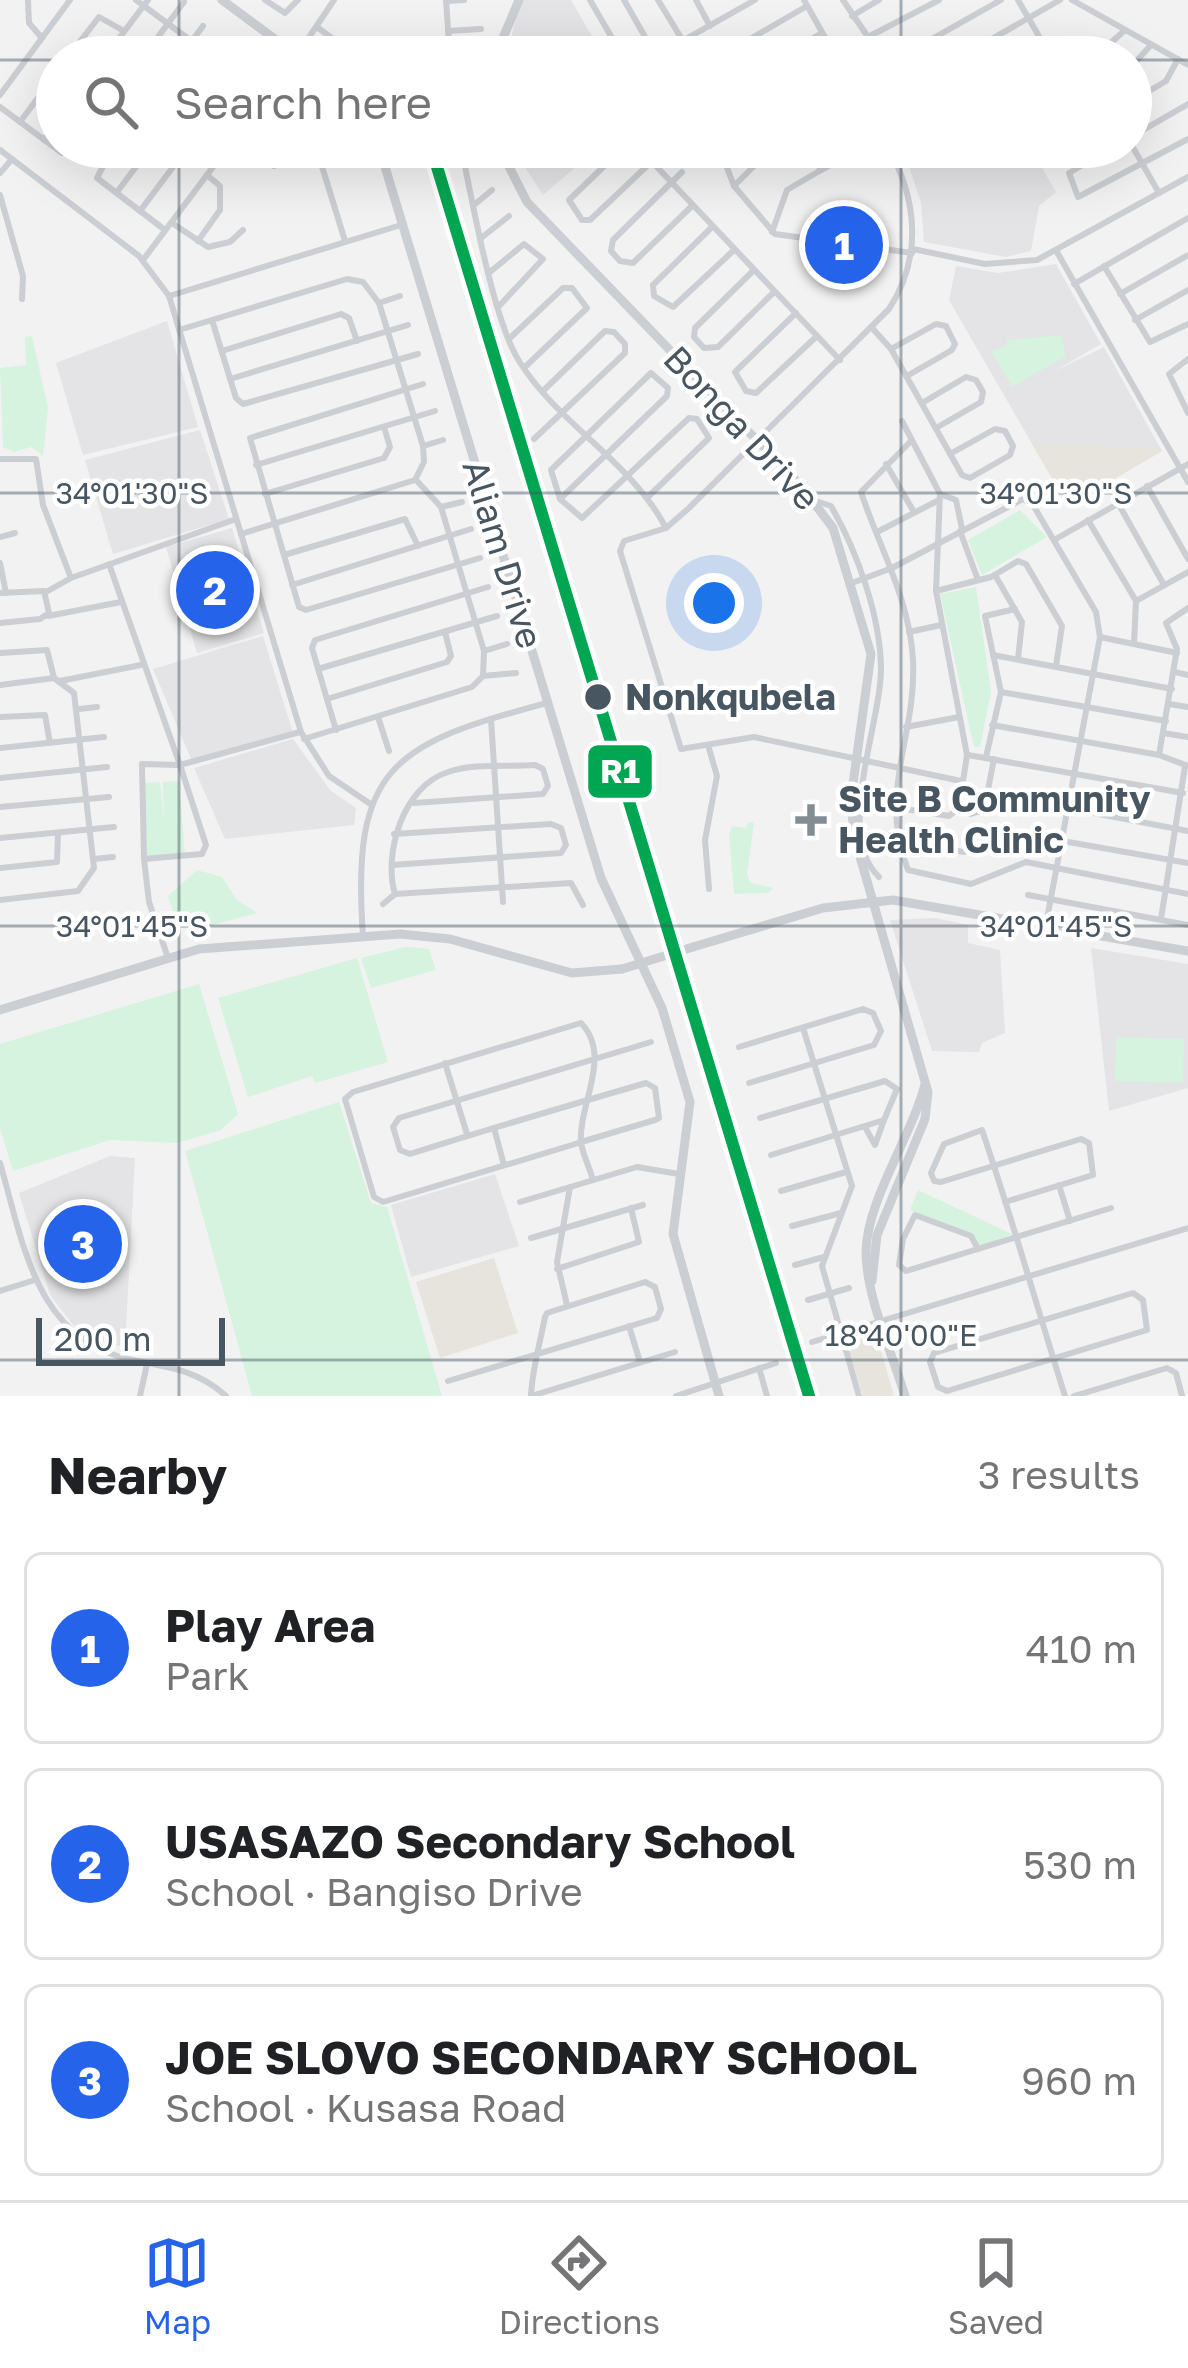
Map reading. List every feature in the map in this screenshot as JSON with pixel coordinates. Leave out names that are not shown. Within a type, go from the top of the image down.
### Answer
[{"type":"street","points":[[28,0],[28,23],[40,36]]},
{"type":"street","points":[[43,36],[70,0]]},
{"type":"street","points":[[222,0],[271,36]]},
{"type":"street","points":[[265,0],[281,13],[298,0]]},
{"type":"street","points":[[311,36],[334,0]]},
{"type":"street","points":[[448,36],[446,1],[464,0]]},
{"type":"street","points":[[504,36],[519,0]]},
{"type":"street","points":[[590,0],[611,36]]},
{"type":"street","points":[[624,0],[644,36]]},
{"type":"street","points":[[658,0],[678,36]]},
{"type":"street","points":[[696,0],[710,26]]},
{"type":"street","points":[[731,0],[737,10]]},
{"type":"street","points":[[692,36],[755,0]]},
{"type":"street","points":[[843,0],[869,36]]},
{"type":"street","points":[[852,16],[879,0]]},
{"type":"street","points":[[875,36],[939,0]]},
{"type":"street","points":[[937,36],[1001,0]]},
{"type":"street","points":[[1018,0],[1039,36]]},
{"type":"street","points":[[997,36],[1060,0]]},
{"type":"street","points":[[1072,0],[1135,36]]},
{"type":"street","points":[[121,36],[142,2],[183,36]]},
{"type":"street","points":[[158,36],[184,2]]},
{"type":"street","points":[[753,36],[805,3],[824,36]]},
{"type":"street","points":[[84,36],[99,17],[124,32]]},
{"type":"street","points":[[196,36],[203,26]]},
{"type":"street","points":[[317,27],[329,36]]},
{"type":"street","points":[[448,31],[481,29]]},
{"type":"street","points":[[1118,36],[1125,30]]},
{"type":"street","points":[[817,36],[822,33]]},
{"type":"street","points":[[0,95],[36,46]]},
{"type":"street","points":[[1152,46],[1188,65]]},
{"type":"street","points":[[1152,90],[1162,84],[1178,59]]},
{"type":"street","points":[[20,122],[36,100]]},
{"type":"street","points":[[1152,127],[1188,104]]},
{"type":"street","points":[[0,107],[36,134]]},
{"type":"street","points":[[1152,160],[1188,139]]},
{"type":"street","points":[[0,150],[143,260],[169,296],[302,735],[329,776],[371,805]]},
{"type":"street","points":[[0,173],[11,159]]},
{"type":"street","points":[[100,168],[96,175],[165,230]]},
{"type":"street","points":[[116,194],[135,168]]},
{"type":"street","points":[[140,211],[172,168]]},
{"type":"street","points":[[143,260],[213,168]]},
{"type":"street","points":[[323,168],[346,242]]},
{"type":"street","name":"Aliam Drive","points":[[387,168],[602,878],[662,1008],[690,1102],[674,1241],[719,1396]]},
{"type":"street","points":[[466,168],[490,272],[524,368],[648,497],[666,528]]},
{"type":"street","name":"Bonga Drive","points":[[510,168],[527,202],[813,500],[833,528],[857,581],[871,654],[863,758],[851,816],[925,1084],[925,1119],[877,1235],[872,1281],[883,1321]]},
{"type":"street","points":[[602,168],[569,200],[584,221],[644,168]]},
{"type":"street","points":[[657,168],[840,360]]},
{"type":"street","points":[[727,168],[734,186],[772,232],[996,265],[1058,252],[1188,177]]},
{"type":"street","points":[[734,186],[753,168]]},
{"type":"street","points":[[772,232],[787,190],[825,168]]},
{"type":"street","points":[[899,168],[909,195],[912,251],[895,300],[873,329],[666,528],[624,541],[620,551],[678,746],[691,750],[754,737],[961,781]]},
{"type":"street","points":[[1077,168],[1069,173],[1078,197],[1137,168]]},
{"type":"street","points":[[1145,168],[1159,193]]},
{"type":"street","points":[[682,172],[613,240],[611,251],[620,261],[633,262],[692,206]]},
{"type":"street","points":[[198,241],[221,207],[220,186],[207,176]]},
{"type":"street","points":[[474,205],[492,190]]},
{"type":"street","points":[[0,195],[22,276],[22,299]]},
{"type":"street","points":[[481,238],[509,216]]},
{"type":"street","points":[[1074,284],[1188,218]]},
{"type":"street","points":[[172,223],[198,241],[218,246],[243,230]]},
{"type":"street","points":[[169,296],[404,224]]},
{"type":"street","points":[[712,227],[652,285],[654,296],[673,307],[734,250]]},
{"type":"street","points":[[490,272],[524,244],[542,259],[500,305]]},
{"type":"street","points":[[1058,252],[1184,466],[1188,482]]},
{"type":"street","points":[[1120,294],[1188,255]]},
{"type":"street","points":[[1104,266],[1153,343],[1188,324]]},
{"type":"street","points":[[754,270],[695,328],[704,348],[718,347],[775,291]]},
{"type":"street","points":[[178,329],[347,279],[368,285],[388,331],[423,446],[424,462],[415,480],[241,534]]},
{"type":"street","points":[[510,338],[562,288],[572,288],[586,301],[587,308],[524,368]]},
{"type":"street","points":[[1135,320],[1188,290]]},
{"type":"street","points":[[379,303],[400,296]]},
{"type":"street","points":[[796,313],[735,372],[746,391],[756,394],[817,336]]},
{"type":"street","points":[[222,350],[341,314],[349,318],[357,341]]},
{"type":"street","points":[[212,320],[237,401],[248,404],[418,354]]},
{"type":"street","points":[[891,350],[940,324],[954,340],[952,350],[906,376]]},
{"type":"street","points":[[230,379],[408,325]]},
{"type":"street","points":[[873,329],[891,350],[950,454],[965,478],[1013,452],[1005,431],[995,428],[950,454]]},
{"type":"street","points":[[534,440],[625,353],[614,332],[605,332],[544,389]]},
{"type":"street","points":[[1188,359],[1169,370],[1188,412]]},
{"type":"street","points":[[560,499],[667,396],[668,388],[648,374],[550,470],[560,499],[582,518],[689,418],[709,431],[709,438],[648,497]]},
{"type":"street","points":[[922,403],[966,376],[973,377],[983,392],[981,402],[936,428]]},
{"type":"street","points":[[423,384],[255,434],[250,441],[299,607],[305,610],[480,558]]},
{"type":"street","points":[[256,465],[435,412]]},
{"type":"street","points":[[902,421],[939,497],[935,591],[967,755],[959,808]]},
{"type":"street","points":[[265,494],[385,458],[390,447],[383,427]]},
{"type":"street","points":[[423,446],[443,440]]},
{"type":"street","points":[[910,442],[861,492],[892,568],[914,672],[893,809],[908,871],[971,884],[1017,863],[1188,894]]},
{"type":"street","points":[[0,459],[36,459],[43,505],[71,578]]},
{"type":"street","points":[[886,464],[914,512]]},
{"type":"street","points":[[1054,540],[1184,466]]},
{"type":"street","points":[[415,480],[441,507],[484,651],[483,676]]},
{"type":"street","points":[[1147,486],[1188,559]]},
{"type":"street","points":[[879,531],[939,497],[955,497],[979,580]]},
{"type":"street","points":[[857,581],[892,568],[1022,499],[1033,506],[1100,620],[1046,924]]},
{"type":"street","points":[[441,507],[462,502]]},
{"type":"street","points":[[1118,503],[1164,585]]},
{"type":"street","points":[[0,563],[3,593],[46,592],[71,578],[236,519]]},
{"type":"street","points":[[284,555],[405,519],[418,546]]},
{"type":"street","points":[[1088,520],[1136,601],[1134,644]]},
{"type":"street","points":[[292,585],[471,529]]},
{"type":"street","points":[[0,537],[14,533]]},
{"type":"street","points":[[935,591],[995,575],[1018,561],[1026,564],[1062,626],[1056,666]]},
{"type":"street","points":[[109,564],[206,841],[205,853],[144,859]]},
{"type":"street","points":[[1136,601],[1188,572]]},
{"type":"street","points":[[995,575],[1023,626],[1018,659]]},
{"type":"street","points":[[336,730],[318,669],[315,640],[488,587]]},
{"type":"street","points":[[46,592],[48,616]]},
{"type":"street","points":[[0,623],[121,602]]},
{"type":"street","points":[[1159,755],[1177,651],[1166,623],[1188,608]]},
{"type":"street","points":[[861,813],[893,809],[944,816],[959,808],[982,812],[988,793],[992,725],[1001,692],[985,616],[1015,609]]},
{"type":"street","points":[[318,669],[497,616]]},
{"type":"street","points":[[909,632],[942,625]]},
{"type":"street","points":[[327,699],[447,662],[452,656],[445,632]]},
{"type":"street","points":[[1100,637],[1177,651],[1188,643]]},
{"type":"street","points":[[484,651],[507,644]]},
{"type":"street","points":[[0,653],[47,650],[57,680],[74,693],[94,859],[93,875],[78,891],[0,900]]},
{"type":"street","points":[[993,655],[1172,689]]},
{"type":"street","points":[[0,685],[141,664]]},
{"type":"street","points":[[1175,672],[1188,676]]},
{"type":"street","points":[[168,958],[149,902],[142,764],[180,765],[336,730],[472,687],[483,676],[515,673]]},
{"type":"street","points":[[1001,692],[1166,721]]},
{"type":"street","points":[[363,936],[358,857],[371,805],[411,753],[460,728],[549,703]]},
{"type":"street","points":[[1169,704],[1188,707]]},
{"type":"street","points":[[79,709],[97,707]]},
{"type":"street","points":[[0,717],[45,716],[50,742]]},
{"type":"street","points":[[378,717],[389,751]]},
{"type":"street","points":[[906,727],[959,718]]},
{"type":"street","points":[[491,719],[503,902]]},
{"type":"street","points":[[992,725],[1159,755],[1187,766],[1161,920]]},
{"type":"street","points":[[1163,733],[1188,737]]},
{"type":"street","points":[[0,748],[104,737]]},
{"type":"street","points":[[708,746],[717,776],[705,840],[709,889]]},
{"type":"street","points":[[967,755],[1185,796]]},
{"type":"street","points":[[863,758],[861,813],[869,860],[879,877]]},
{"type":"street","points":[[395,894],[394,834],[414,803],[443,774],[540,765],[548,786],[543,794],[414,803]]},
{"type":"street","points":[[0,778],[106,767]]},
{"type":"street","points":[[988,793],[1188,831]]},
{"type":"street","points":[[0,808],[109,797]]},
{"type":"street","points":[[392,865],[561,853],[566,845],[557,824],[394,834]]},
{"type":"street","points":[[0,838],[114,827]]},
{"type":"street","points":[[0,868],[56,862],[58,832]]},
{"type":"street","points":[[899,841],[964,852],[1010,833],[1188,863]]},
{"type":"street","points":[[94,859],[113,857]]},
{"type":"street","points":[[383,904],[395,894],[571,883],[583,905]]},
{"type":"street","points":[[1028,895],[1188,925]]},
{"type":"street","points":[[0,1010],[220,946],[363,936],[429,935],[572,973],[622,968],[823,908],[872,900],[916,902],[1188,952]]},
{"type":"street","points":[[739,1047],[868,1009],[880,1031],[878,1044],[749,1082]]},
{"type":"street","points":[[593,1180],[581,1142],[588,1100],[595,1058],[581,1023],[346,1097],[374,1197],[383,1202],[504,1166],[581,1142],[655,1120],[662,1112],[650,1083],[588,1100],[406,1154],[393,1131],[399,1118],[595,1058],[651,1042]]},
{"type":"street","points":[[803,1028],[848,1171],[851,1191],[824,1257],[828,1294],[860,1396]]},
{"type":"street","points":[[446,1063],[467,1136]]},
{"type":"street","points":[[760,1118],[890,1081],[897,1095],[875,1144],[869,1142],[865,1127]]},
{"type":"street","points":[[770,1155],[884,1120]]},
{"type":"street","points":[[494,1128],[504,1166]]},
{"type":"street","points":[[1005,1202],[1096,1172],[1086,1140],[994,1165],[941,1182],[931,1176],[944,1144],[982,1130],[994,1165],[1005,1202],[1028,1278],[1054,1360],[1064,1396]]},
{"type":"street","points":[[0,1163],[35,1280],[52,1312],[73,1335],[104,1352],[197,1375],[226,1396]]},
{"type":"street","points":[[520,1202],[638,1167],[681,1174]]},
{"type":"street","points":[[781,1191],[848,1171]]},
{"type":"street","points":[[1059,1185],[1070,1221]]},
{"type":"street","points":[[567,1305],[557,1269],[570,1187]]},
{"type":"street","points":[[531,1238],[643,1204]]},
{"type":"street","points":[[557,1269],[635,1246],[640,1237],[631,1208]]},
{"type":"street","points":[[978,1250],[967,1234],[915,1215],[903,1239],[899,1264],[906,1271],[978,1250],[1111,1208]]},
{"type":"street","points":[[792,1226],[843,1212]]},
{"type":"street","points":[[812,1342],[1188,1228]]},
{"type":"street","points":[[795,1265],[824,1257]]},
{"type":"street","points":[[0,1291],[35,1280]]},
{"type":"street","points":[[448,1381],[538,1354],[629,1326],[660,1313],[649,1283],[547,1313],[538,1354],[531,1396],[675,1352]]},
{"type":"street","points":[[808,1300],[849,1288]]},
{"type":"street","points":[[1136,1292],[1150,1322],[1147,1330],[1054,1360],[947,1391],[939,1389],[934,1353],[1041,1320],[1136,1292]]},
{"type":"street","points":[[883,1321],[905,1396]]},
{"type":"street","points":[[629,1326],[640,1362]]},
{"type":"street","points":[[140,1396],[147,1363]]},
{"type":"street","points":[[676,1396],[776,1363]]},
{"type":"street","points":[[759,1368],[767,1396]]},
{"type":"street","points":[[1074,1396],[1167,1368],[1176,1373],[1182,1396]]},
{"type":"shaded area","points":[[521,0],[571,0],[592,36],[512,36]]},
{"type":"shaded area","points":[[526,168],[574,168],[543,195]]},
{"type":"shaded area","points":[[910,168],[1042,168],[1056,192],[1039,206],[1031,251],[1006,257],[924,242],[921,203]]},
{"type":"shaded area","points":[[1056,264],[1101,344],[1053,372],[1104,347],[1162,451],[1068,506],[949,300],[956,266],[998,273]]},
{"type":"shaded area","points":[[167,321],[198,427],[83,455],[56,363]]},
{"type":"shaded area","points":[[200,430],[229,519],[113,554],[85,460]]},
{"type":"shaded area","points":[[232,528],[264,633],[197,653],[166,547]]},
{"type":"shaded area","points":[[263,636],[293,733],[192,761],[153,669]]},
{"type":"shaded area","points":[[293,739],[330,790],[356,808],[354,825],[225,839],[194,768]]},
{"type":"shaded area","points":[[936,918],[968,925],[968,943],[1000,950],[1005,1033],[982,1043],[979,1052],[932,1051],[890,920]]},
{"type":"shaded area","points":[[1091,948],[1188,964],[1188,1088],[1109,1111]]},
{"type":"shaded area","points":[[110,1156],[135,1158],[125,1347],[104,1343],[74,1326],[50,1295],[19,1193]]},
{"type":"shaded area","points":[[495,1174],[519,1246],[411,1277],[391,1205]]},
{"type":"green space","points":[[1061,335],[1066,356],[1012,387],[991,351],[1007,346],[1007,340]]},
{"type":"green space","points":[[32,336],[48,408],[43,456],[31,447],[14,452],[3,447],[0,368],[26,365],[25,337]]},
{"type":"green space","points":[[1020,510],[1047,537],[982,575],[968,540]]},
{"type":"green space","points":[[976,587],[991,692],[980,747],[974,747],[940,594]]},
{"type":"green space","points":[[179,781],[185,855],[146,857],[143,783],[160,782],[164,820],[163,782]]},
{"type":"green space","points":[[748,822],[754,823],[747,874],[751,883],[773,888],[768,893],[734,894],[729,835],[732,826],[746,828]]},
{"type":"green space","points":[[197,870],[222,877],[237,900],[257,913],[194,930],[178,927],[168,896]]},
{"type":"green space","points":[[406,947],[429,949],[436,970],[371,988],[361,958]]},
{"type":"green space","points":[[357,958],[388,1062],[315,1083],[312,1076],[248,1097],[218,998]]},
{"type":"green space","points":[[199,984],[238,1114],[221,1130],[177,1143],[110,1140],[13,1171],[0,1128],[0,1044]]},
{"type":"green space","points":[[1116,1037],[1184,1039],[1183,1083],[1115,1081]]},
{"type":"green space","points":[[339,1102],[371,1203],[387,1207],[442,1396],[252,1396],[185,1151]]},
{"type":"green space","points":[[918,1190],[1012,1234],[981,1247],[972,1234],[910,1210]]},
{"type":"sand","points":[[1032,444],[1159,447],[1162,451],[1068,506]]},
{"type":"sand","points":[[494,1258],[518,1333],[440,1358],[416,1282]]},
{"type":"sand","points":[[867,1332],[869,1338],[877,1337],[894,1396],[863,1396],[846,1341],[850,1334]]},
{"type":"transit line","name":"R1","points":[[437,168],[809,1396]]},
{"type":"place","name":"Play Area","points":[[844,245]]},
{"type":"place","name":"USASAZO Secondary School","points":[[215,590]]},
{"type":"place","name":"Nonkqubela","points":[[598,697]]},
{"type":"place","name":"Site B Community Health Clinic","points":[[811,820]]},
{"type":"place","name":"JOE SLOVO SECONDARY SCHOOL","points":[[83,1244]]}]
